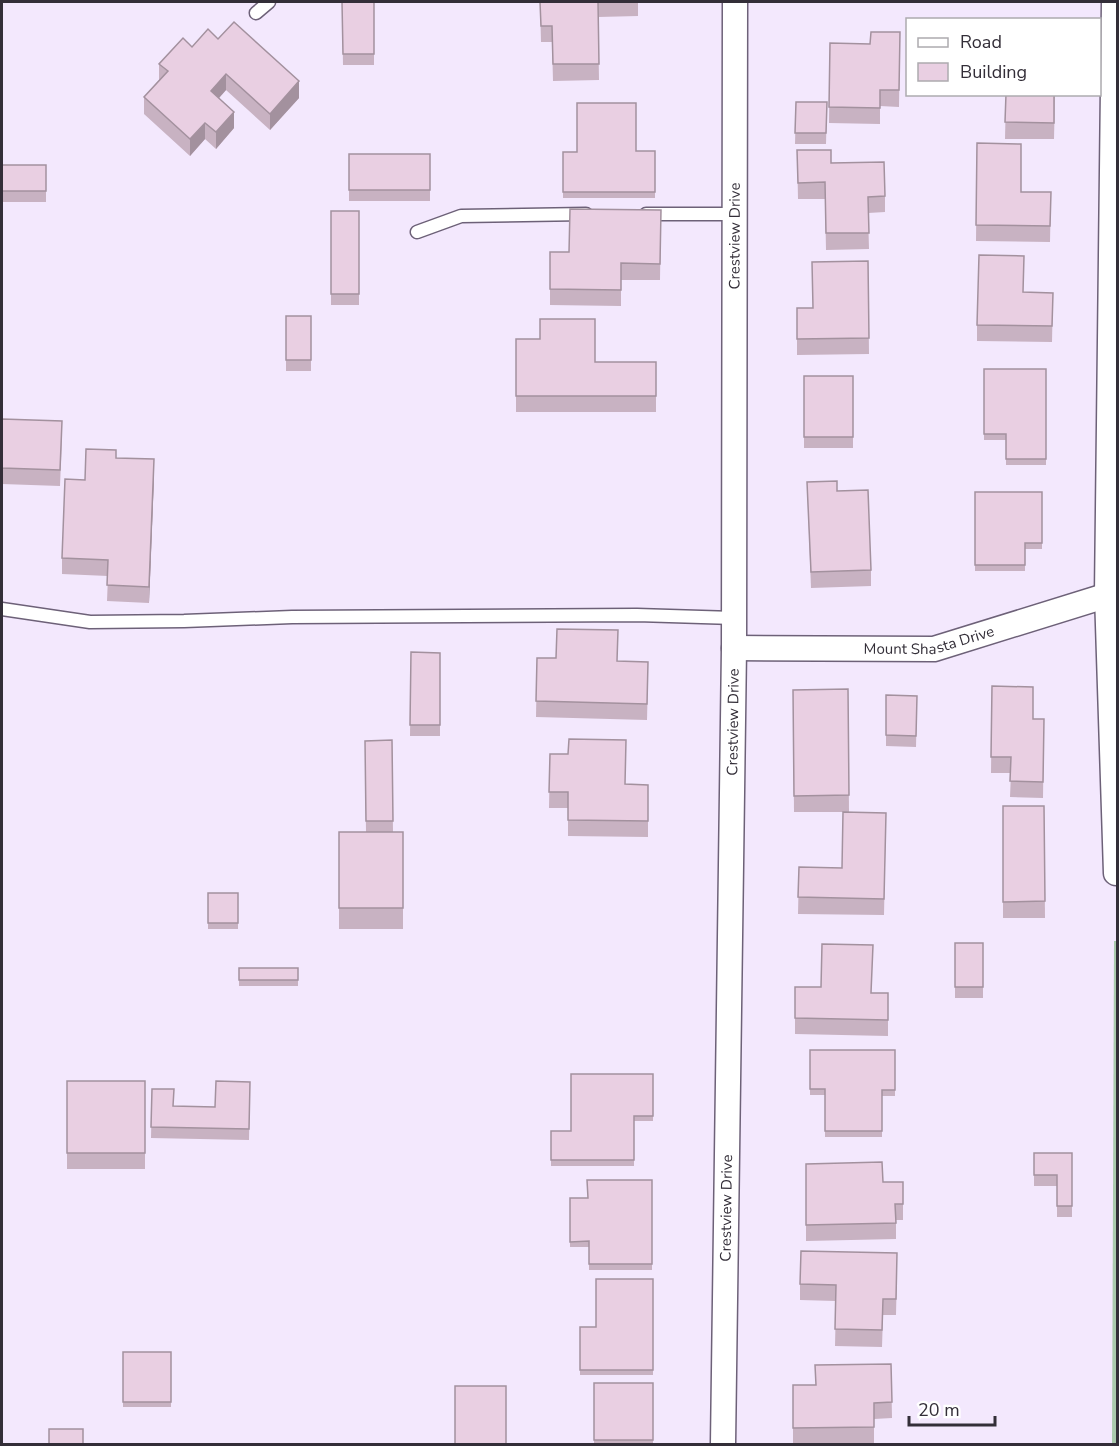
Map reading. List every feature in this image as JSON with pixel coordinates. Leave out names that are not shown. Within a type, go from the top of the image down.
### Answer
[{"type":"street","name":"Crestview Drive","points":[[723,1444],[734,648],[735,2]]},
{"type":"street","points":[[1114,2],[1112,593],[1116,873]]},
{"type":"street","name":"Mount Shasta Drive","points":[[734,648],[934,649],[1112,593]]},
{"type":"lane","points":[[256,13],[269,2]]},
{"type":"lane","points":[[417,232],[461,216],[597,214]]},
{"type":"lane","points":[[631,214],[734,214]]},
{"type":"lane","points":[[2,609],[90,622],[477,615],[637,615],[734,618]]},
{"type":"green space","points":[[1114,941],[1118,941],[1117,1444],[1112,1444]]},
{"type":"building","points":[[342,2],[374,2],[374,54],[343,54]]},
{"type":"building","points":[[540,2],[598,2],[599,64],[553,64],[552,26],[541,26]]},
{"type":"building","points":[[234,22],[299,81],[270,114],[226,74],[211,91],[234,112],[216,132],[205,123],[190,139],[144,97],[168,71],[159,64],[183,38],[192,47],[208,29],[218,39]]},
{"type":"building","points":[[871,32],[900,32],[899,90],[880,90],[880,108],[829,107],[830,43],[870,44]]},
{"type":"building","points":[[1006,96],[1054,96],[1054,123],[1005,122]]},
{"type":"building","points":[[796,102],[827,102],[826,133],[795,133]]},
{"type":"building","points":[[577,103],[636,103],[636,151],[655,151],[655,192],[563,192],[563,152],[577,152]]},
{"type":"building","points":[[977,143],[1021,144],[1021,192],[1051,192],[1050,226],[976,225]]},
{"type":"building","points":[[797,150],[831,150],[831,163],[884,162],[885,196],[868,197],[869,233],[826,233],[825,182],[798,183]]},
{"type":"building","points":[[349,154],[430,154],[430,190],[349,190]]},
{"type":"building","points":[[2,165],[46,165],[46,191],[2,191]]},
{"type":"building","points":[[570,209],[661,210],[660,264],[621,263],[621,290],[550,289],[550,252],[569,252]]},
{"type":"building","points":[[331,211],[359,211],[359,294],[331,294]]},
{"type":"building","points":[[979,255],[1024,256],[1023,292],[1053,293],[1052,326],[977,325]]},
{"type":"building","points":[[868,261],[869,338],[797,339],[797,308],[813,308],[812,262]]},
{"type":"building","points":[[286,316],[311,316],[311,360],[286,360]]},
{"type":"building","points":[[540,319],[595,319],[595,362],[656,362],[656,396],[516,396],[516,339],[540,339]]},
{"type":"building","points":[[984,369],[1046,369],[1046,459],[1006,459],[1006,434],[984,434]]},
{"type":"building","points":[[804,376],[853,376],[853,437],[804,437]]},
{"type":"building","points":[[2,419],[62,421],[60,470],[2,468]]},
{"type":"building","points":[[86,449],[116,450],[116,458],[154,459],[149,587],[107,585],[108,560],[62,558],[65,479],[85,480]]},
{"type":"building","points":[[837,481],[837,491],[868,490],[871,570],[811,572],[807,482]]},
{"type":"building","points":[[975,492],[1042,492],[1042,543],[1025,543],[1025,565],[975,565]]},
{"type":"building","points":[[557,629],[618,630],[617,661],[648,662],[647,704],[536,701],[537,658],[556,658]]},
{"type":"building","points":[[411,652],[440,653],[440,725],[410,725]]},
{"type":"building","points":[[992,686],[1033,687],[1033,719],[1044,719],[1043,782],[1010,781],[1011,757],[991,757]]},
{"type":"building","points":[[848,689],[849,795],[794,796],[793,690]]},
{"type":"building","points":[[886,695],[917,696],[916,736],[886,735]]},
{"type":"building","points":[[569,739],[626,740],[625,784],[648,785],[648,821],[568,820],[568,792],[549,792],[550,754],[568,754]]},
{"type":"building","points":[[392,740],[393,821],[366,821],[365,741]]},
{"type":"building","points":[[1003,806],[1044,806],[1045,901],[1003,902]]},
{"type":"building","points":[[843,812],[886,813],[884,899],[798,897],[799,867],[842,868]]},
{"type":"building","points":[[339,832],[403,832],[403,908],[339,908]]},
{"type":"building","points":[[208,893],[238,893],[238,923],[208,923]]},
{"type":"building","points":[[955,943],[983,943],[983,987],[955,987]]},
{"type":"building","points":[[822,944],[873,945],[871,993],[888,993],[888,1020],[795,1018],[795,987],[821,987]]},
{"type":"building","points":[[239,968],[298,968],[298,980],[239,980]]},
{"type":"building","points":[[810,1050],[895,1050],[895,1090],[882,1090],[882,1131],[825,1131],[825,1089],[810,1089]]},
{"type":"building","points":[[571,1074],[653,1074],[653,1116],[634,1116],[634,1160],[551,1160],[551,1131],[571,1131]]},
{"type":"building","points":[[67,1081],[145,1081],[145,1153],[67,1153]]},
{"type":"building","points":[[216,1081],[250,1082],[249,1129],[151,1127],[152,1089],[174,1089],[173,1106],[215,1107]]},
{"type":"building","points":[[1034,1153],[1072,1153],[1072,1206],[1057,1206],[1057,1175],[1034,1175]]},
{"type":"building","points":[[882,1162],[883,1182],[903,1182],[903,1204],[895,1204],[896,1223],[806,1225],[806,1164]]},
{"type":"building","points":[[587,1180],[652,1180],[652,1264],[589,1264],[589,1241],[570,1242],[570,1198],[588,1198]]},
{"type":"building","points":[[801,1251],[897,1253],[896,1299],[883,1299],[882,1330],[835,1329],[836,1285],[800,1284]]},
{"type":"building","points":[[596,1279],[653,1279],[653,1370],[580,1370],[580,1327],[596,1327]]},
{"type":"building","points":[[123,1352],[171,1352],[171,1402],[123,1402]]},
{"type":"building","points":[[891,1364],[892,1402],[874,1403],[874,1427],[793,1428],[793,1385],[816,1385],[815,1365]]},
{"type":"building","points":[[594,1383],[653,1383],[653,1440],[594,1440]]},
{"type":"building","points":[[455,1386],[506,1386],[506,1444],[455,1444]]},
{"type":"building","points":[[49,1429],[83,1429],[83,1444],[49,1444]]}]
